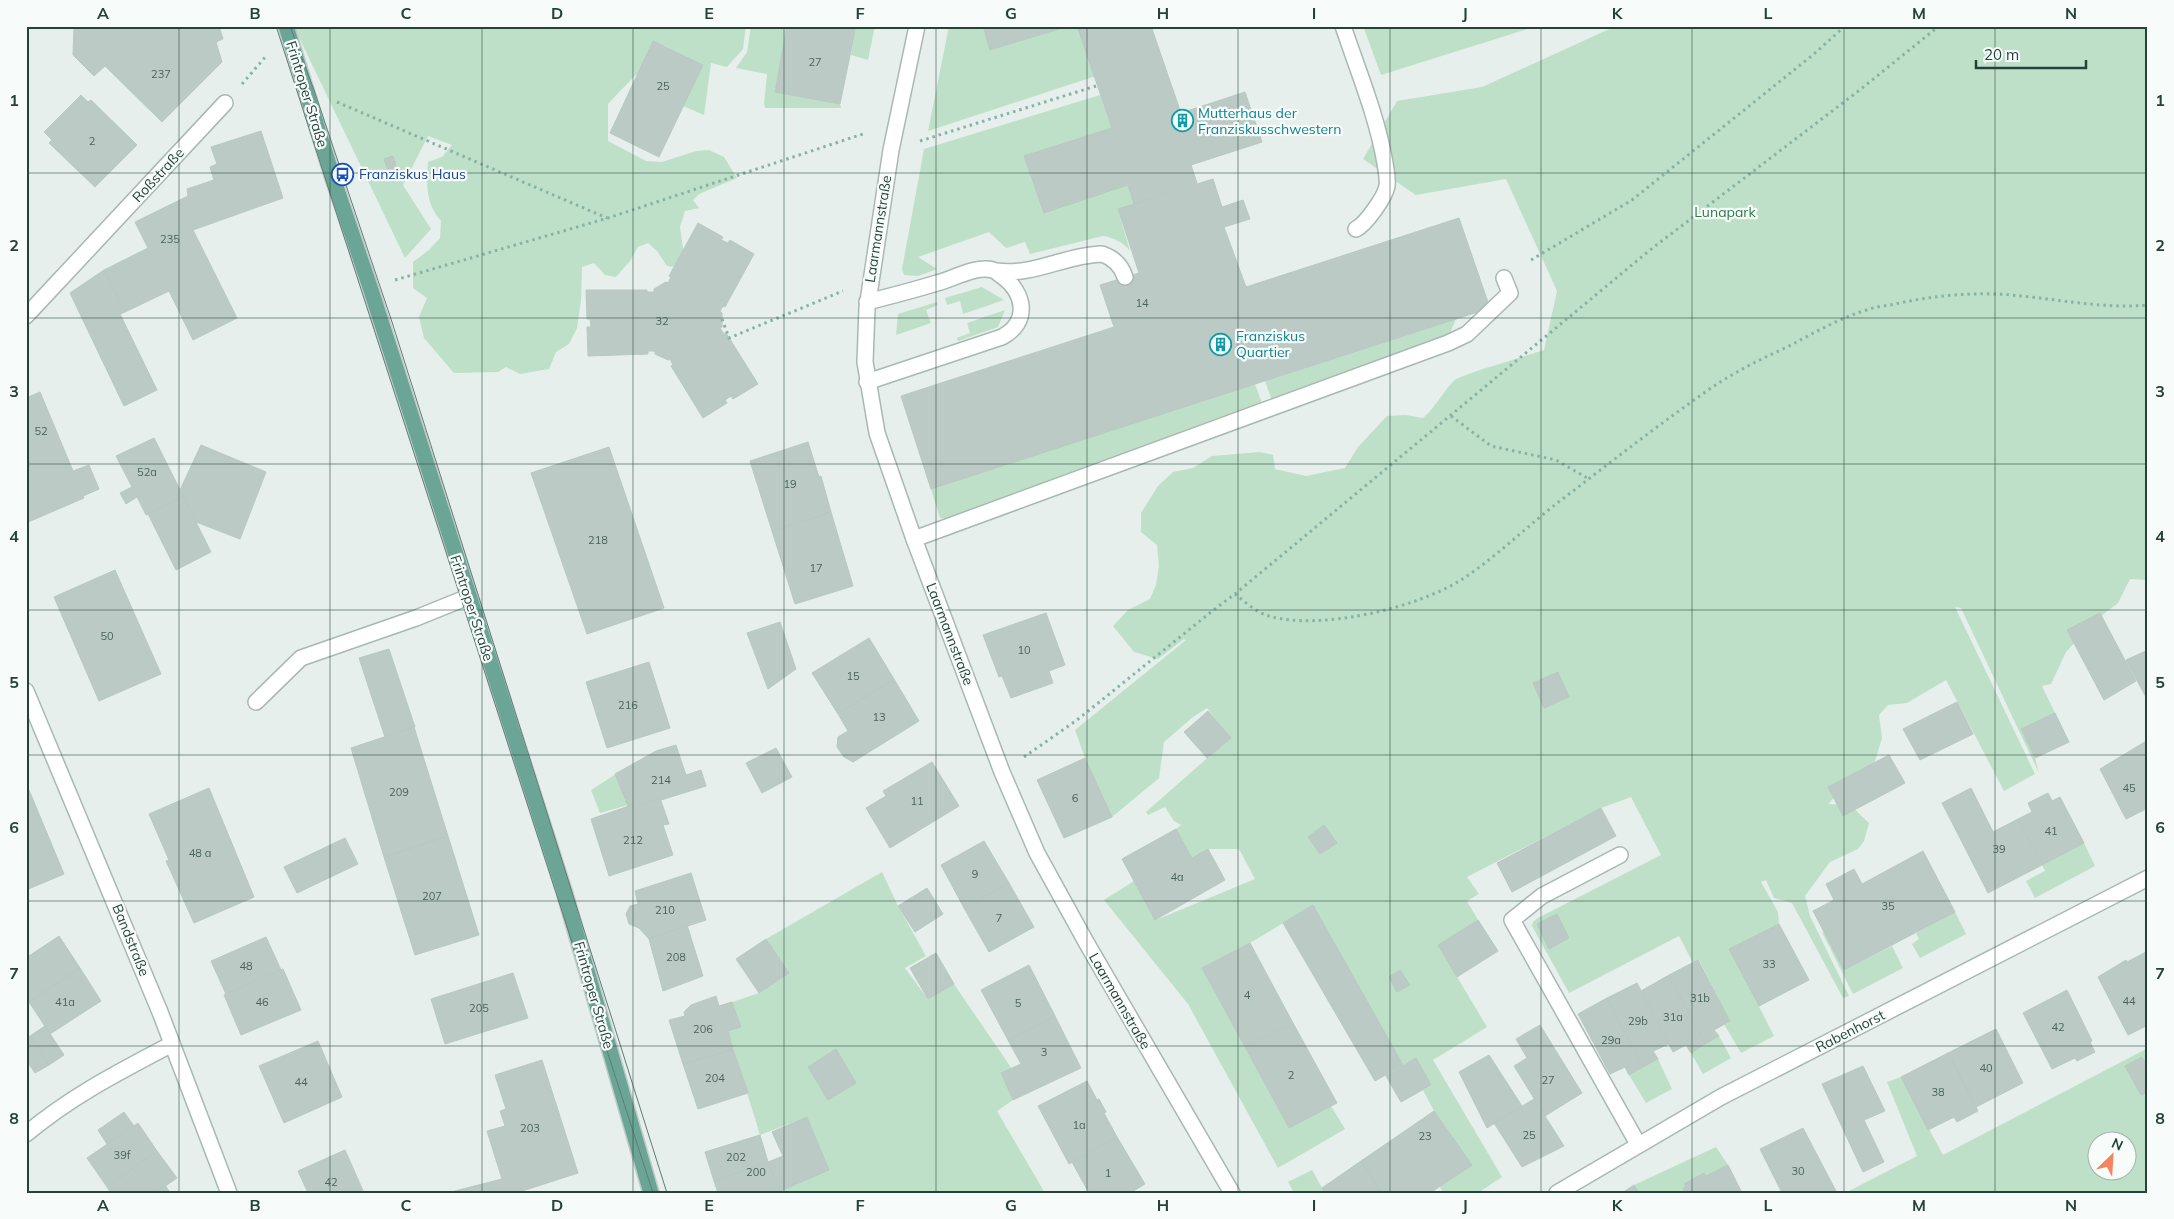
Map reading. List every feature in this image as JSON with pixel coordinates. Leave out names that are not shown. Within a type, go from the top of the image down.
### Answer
[{"type":"main road","name":"Frintroper Straße","points":[[290,28],[305,88],[564,891],[651,1193]]},
{"type":"street","name":"Laarmannstraße","points":[[917,26],[891,150],[869,280],[865,335],[867,382],[877,433],[914,539],[1002,772],[1024,825],[1051,880],[1232,1193]]},
{"type":"street","points":[[1343,26],[1381,142],[1387,177],[1387,186],[1384,194],[1362,226],[1356,229]]},
{"type":"street","name":"Roßstraße","points":[[26,316],[225,103]]},
{"type":"street","points":[[867,302],[972,272],[990,269],[1012,273],[1102,254],[1111,257],[1119,264],[1125,277]]},
{"type":"street","points":[[867,382],[1002,338],[1011,332],[1018,324],[1022,308],[1014,286],[996,271]]},
{"type":"street","points":[[914,539],[1448,343],[1467,334],[1510,293],[1504,278]]},
{"type":"street","points":[[256,702],[301,658],[416,618],[468,597]]},
{"type":"street","name":"Bandstraße","points":[[26,691],[172,1044],[229,1193]]},
{"type":"street","points":[[1620,855],[1542,896],[1512,920],[1638,1144]]},
{"type":"street","name":"Rabenhorst","points":[[1557,1193],[1721,1097],[2146,883]]},
{"type":"street","points":[[26,1134],[58,1108],[101,1080],[172,1044]]},
{"type":"path","points":[[1531,260],[1632,200],[1798,67],[1845,26]]},
{"type":"path","points":[[1002,772],[1077,720],[1235,594],[1650,250],[1861,89],[1939,26]]},
{"type":"path","points":[[225,103],[290,28]]},
{"type":"path","points":[[891,150],[1096,86]]},
{"type":"path","points":[[305,88],[608,218]]},
{"type":"path","points":[[370,287],[608,218],[898,122]]},
{"type":"path","points":[[722,319],[729,338],[869,280]]},
{"type":"path","points":[[1235,594],[1254,609],[1269,616],[1300,620],[1332,620],[1392,609],[1428,596],[1458,581],[1497,554],[1533,522],[1660,424],[1730,376],[1838,321],[1871,308],[1922,297],[1972,294],[2020,295],[2096,306],[2148,305]]},
{"type":"path","points":[[1451,416],[1491,446],[1556,460],[1589,479]]},
{"type":"green space","points":[[297,26],[746,26],[743,49],[727,67],[711,63],[704,115],[683,106],[703,65],[665,46],[608,104],[608,141],[646,161],[662,162],[696,151],[709,150],[724,157],[737,178],[699,194],[693,200],[699,208],[685,211],[680,227],[684,255],[673,267],[667,266],[657,251],[648,243],[638,247],[630,261],[616,277],[605,275],[594,263],[582,267],[581,301],[577,328],[569,344],[556,352],[549,369],[520,374],[506,367],[498,372],[454,373],[424,338],[419,317],[427,298],[413,288],[413,262],[429,250],[440,238],[441,221],[432,208],[428,194],[428,162],[442,157],[452,145],[428,136],[403,185],[431,229],[405,258],[295,29]]},
{"type":"green space","points":[[751,26],[787,26],[775,92],[840,104],[841,108],[765,108],[767,74],[736,68],[747,52]]},
{"type":"green space","points":[[856,26],[875,26],[868,60],[851,55]]},
{"type":"green space","points":[[949,26],[983,26],[991,50],[1069,26],[1077,26],[1096,76],[928,131]]},
{"type":"green space","points":[[1363,26],[1537,26],[1381,75]]},
{"type":"green space","name":"Lunapark","points":[[1616,26],[2148,26],[2148,580],[2130,579],[2118,603],[2097,619],[2066,652],[2051,684],[2042,686],[2055,713],[2021,730],[2035,758],[2039,773],[1961,608],[1955,607],[2035,774],[2004,791],[1946,680],[1907,703],[1888,705],[1879,715],[1882,738],[1868,784],[1838,794],[1828,804],[1850,805],[1869,823],[1864,841],[1858,849],[1830,862],[1805,896],[1810,916],[1849,996],[1843,998],[1792,903],[1774,898],[1766,880],[1761,882],[1778,912],[1779,924],[1730,949],[1774,1036],[1741,1053],[1724,1024],[1730,1021],[1699,960],[1693,963],[1679,936],[1569,993],[1532,926],[1536,919],[1661,855],[1631,797],[1601,808],[1467,877],[1479,894],[1467,901],[1478,920],[1438,945],[1487,1027],[1433,1060],[1502,1177],[1478,1193],[1443,1193],[1440,1187],[1471,1165],[1434,1111],[1423,1090],[1431,1086],[1416,1059],[1403,1065],[1313,905],[1250,943],[1202,968],[1289,1128],[1331,1106],[1345,1129],[1278,1168],[1188,1004],[1104,900],[1134,881],[1156,920],[1255,879],[1239,849],[1208,849],[1192,858],[1176,829],[1181,825],[1174,821],[1165,807],[1148,815],[1146,812],[1230,738],[1207,708],[1193,717],[1164,742],[1159,778],[1112,817],[1085,758],[1075,730],[1186,640],[1184,639],[1158,659],[1134,652],[1113,626],[1128,610],[1150,599],[1156,585],[1159,566],[1157,545],[1141,532],[1141,513],[1158,486],[1173,472],[1193,468],[1212,456],[1260,452],[1273,455],[1275,469],[1306,476],[1345,468],[1358,447],[1387,416],[1406,415],[1423,418],[1455,380],[1460,377],[1544,350],[1557,291],[1506,179],[1416,195],[1363,159],[1397,101],[1482,87]]},
{"type":"green space","points":[[1100,95],[1112,128],[1025,157],[1044,213],[1128,185],[1134,204],[1118,210],[1130,251],[1118,241],[1103,236],[1030,254],[1025,242],[1006,248],[989,232],[918,257],[937,269],[918,276],[904,275],[902,269],[924,149]]},
{"type":"green space","points":[[982,287],[1004,300],[963,314],[960,301],[947,305],[945,298]]},
{"type":"green space","points":[[937,302],[938,305],[926,310],[931,323],[896,335],[898,314]]},
{"type":"green space","points":[[1005,310],[998,327],[958,341],[957,338],[970,333],[967,323]]},
{"type":"green space","points":[[1456,319],[1450,333],[1272,401],[1265,381]]},
{"type":"green space","points":[[1255,384],[1262,403],[946,518],[940,518],[931,489]]},
{"type":"green space","points":[[616,774],[631,804],[600,813],[591,790]]},
{"type":"green space","points":[[2084,843],[2095,866],[2035,898],[2026,881],[2045,871],[2042,865]]},
{"type":"green space","points":[[882,872],[898,906],[926,956],[905,968],[928,999],[954,984],[1012,1069],[1001,1074],[1013,1100],[997,1111],[1045,1193],[766,1193],[829,1170],[807,1117],[760,1135],[728,1031],[740,1027],[732,1002],[759,993],[788,973],[766,939]]},
{"type":"green space","points":[[1955,912],[1966,934],[1920,958],[1912,944],[1919,939],[1916,933]]},
{"type":"green space","points":[[1822,932],[1825,933],[1844,970],[1892,946],[1903,968],[1853,994]]},
{"type":"green space","points":[[1719,1036],[1731,1058],[1703,1074],[1691,1053]]},
{"type":"green space","points":[[2148,1048],[2148,1193],[1845,1193],[1917,1156],[1887,1082],[1901,1077],[1943,1155]]},
{"type":"green space","points":[[1658,1059],[1672,1089],[1646,1103],[1629,1075]]},
{"type":"green space","points":[[1716,1147],[1728,1165],[1683,1188],[1685,1193],[1639,1193],[1634,1185]]},
{"type":"green space","points":[[1312,1170],[1325,1193],[1294,1193],[1288,1182]]},
{"type":"building","points":[[74,26],[219,26],[223,39],[216,42],[222,62],[162,122],[105,66],[94,76],[73,55]]},
{"type":"building","points":[[787,26],[856,26],[840,104],[775,92]]},
{"type":"building","points":[[983,26],[1069,26],[990,50]]},
{"type":"building","name":"Mutterhaus der Franziskusschwestern","points":[[1077,26],[1151,26],[1181,113],[1245,92],[1262,142],[1191,165],[1197,183],[1134,204],[1128,185],[1044,213],[1024,156],[1112,128]]},
{"type":"building","points":[[653,41],[703,65],[659,157],[610,133]]},
{"type":"building","points":[[81,95],[88,102],[91,100],[137,145],[95,187],[49,143],[52,140],[44,132]]},
{"type":"building","points":[[261,131],[283,198],[193,230],[237,318],[193,340],[169,291],[125,312],[104,270],[148,248],[135,222],[188,196],[187,189],[214,180],[210,167],[217,164],[211,147]]},
{"type":"building","points":[[393,156],[400,179],[392,182],[384,159]]},
{"type":"building","name":"Franziskus Quartier","points":[[1213,179],[1222,207],[1243,200],[1250,219],[1224,227],[1246,287],[1459,218],[1490,308],[931,489],[901,396],[1114,327],[1100,285],[1139,273],[1118,209]]},
{"type":"building","points":[[698,223],[723,237],[721,240],[728,243],[730,240],[754,254],[725,307],[723,306],[720,311],[722,313],[722,327],[720,328],[724,334],[726,333],[758,384],[733,399],[731,396],[725,400],[727,403],[703,418],[671,366],[673,365],[670,359],[668,360],[655,354],[655,351],[648,351],[648,354],[588,356],[587,327],[591,327],[590,319],[587,319],[586,290],[647,290],[647,292],[654,292],[654,289],[666,282],[668,283],[671,277],[669,276]]},
{"type":"building","points":[[104,270],[125,312],[120,314],[157,390],[124,406],[70,293]]},
{"type":"building","points":[[40,392],[73,471],[89,465],[99,489],[83,496],[84,498],[26,523],[26,398]]},
{"type":"building","points":[[154,438],[183,496],[146,515],[137,497],[126,504],[120,493],[132,487],[116,456]]},
{"type":"building","points":[[808,442],[819,477],[821,476],[831,512],[772,531],[750,461]]},
{"type":"building","points":[[201,445],[266,472],[240,539],[196,522],[180,490]]},
{"type":"building","points":[[609,447],[664,608],[587,634],[531,473]]},
{"type":"building","points":[[183,496],[211,552],[176,570],[148,514]]},
{"type":"building","points":[[831,512],[853,586],[795,604],[772,531]]},
{"type":"building","points":[[115,570],[161,674],[99,701],[54,597]]},
{"type":"building","points":[[1046,613],[1065,665],[1049,671],[1053,683],[1011,698],[1002,676],[999,677],[983,635]]},
{"type":"building","points":[[2100,613],[2136,681],[2104,700],[2067,630]]},
{"type":"building","points":[[780,622],[796,669],[768,689],[747,633]]},
{"type":"building","points":[[869,638],[894,679],[838,714],[812,673]]},
{"type":"building","points":[[389,649],[415,727],[385,737],[359,658]]},
{"type":"building","points":[[2148,650],[2148,701],[2126,660]]},
{"type":"building","points":[[649,662],[670,728],[607,748],[586,682]]},
{"type":"building","points":[[1558,672],[1569,697],[1544,708],[1533,683]]},
{"type":"building","points":[[894,679],[919,721],[853,762],[844,757],[837,747],[838,737],[848,731],[838,714]]},
{"type":"building","points":[[1957,702],[1973,734],[1920,760],[1903,729]]},
{"type":"building","points":[[1208,711],[1231,738],[1207,758],[1184,732]]},
{"type":"building","points":[[2055,713],[2069,742],[2035,758],[2021,729]]},
{"type":"building","points":[[414,727],[448,836],[384,857],[351,748]]},
{"type":"building","points":[[2148,740],[2148,808],[2126,819],[2100,769]]},
{"type":"building","points":[[676,745],[686,775],[701,770],[706,786],[661,800],[660,798],[639,805],[638,802],[628,806],[615,774],[656,751]]},
{"type":"building","points":[[776,748],[792,777],[762,793],[746,763]]},
{"type":"building","points":[[1889,755],[1905,783],[1843,816],[1828,787]]},
{"type":"building","points":[[1085,758],[1112,817],[1064,838],[1037,780]]},
{"type":"building","points":[[932,762],[959,806],[890,848],[866,808],[886,796],[883,791]]},
{"type":"building","points":[[209,788],[254,897],[194,923],[166,861],[169,860],[149,814]]},
{"type":"building","points":[[1971,788],[1993,832],[2018,819],[2042,865],[1988,893],[1942,803]]},
{"type":"building","points":[[29,790],[64,874],[26,890],[26,791]]},
{"type":"building","points":[[2048,793],[2052,801],[2060,797],[2084,843],[2042,865],[2018,819],[2032,812],[2028,803]]},
{"type":"building","points":[[660,798],[669,824],[663,825],[673,855],[609,876],[591,819],[638,803],[639,805]]},
{"type":"building","points":[[1601,808],[1616,836],[1512,892],[1497,863]]},
{"type":"building","points":[[1324,825],[1337,843],[1320,854],[1308,837]]},
{"type":"building","points":[[1176,829],[1192,858],[1208,849],[1225,880],[1155,920],[1122,859]]},
{"type":"building","points":[[448,836],[479,935],[415,955],[384,857]]},
{"type":"building","points":[[345,838],[358,864],[297,893],[284,867]]},
{"type":"building","points":[[984,841],[1009,883],[964,908],[941,865]]},
{"type":"building","points":[[1923,851],[1955,912],[1844,970],[1813,911],[1834,900],[1826,884],[1854,869],[1862,884]]},
{"type":"building","points":[[691,873],[706,920],[649,939],[639,928],[629,924],[626,914],[630,906],[638,904],[635,891]]},
{"type":"building","points":[[1009,883],[1034,927],[989,952],[964,908]]},
{"type":"building","points":[[927,888],[943,914],[915,932],[898,906]]},
{"type":"building","points":[[1313,905],[1403,1065],[1375,1081],[1283,923]]},
{"type":"building","points":[[1557,914],[1569,938],[1549,949],[1537,924]]},
{"type":"building","points":[[1478,920],[1498,951],[1457,977],[1438,945]]},
{"type":"building","points":[[1779,924],[1809,980],[1759,1006],[1729,949]]},
{"type":"building","points":[[687,925],[703,976],[663,991],[649,939]]},
{"type":"building","points":[[59,936],[80,968],[29,1002],[26,998],[26,958]]},
{"type":"building","points":[[266,937],[281,970],[226,994],[211,961]]},
{"type":"building","points":[[766,939],[789,973],[759,993],[736,959]]},
{"type":"building","points":[[1250,943],[1293,1023],[1245,1047],[1202,968]]},
{"type":"building","points":[[2146,952],[2148,955],[2148,1025],[2128,1035],[2098,977],[2126,960],[2127,962]]},
{"type":"building","points":[[936,953],[954,984],[928,999],[910,968]]},
{"type":"building","points":[[1698,960],[1730,1021],[1714,1030],[1719,1036],[1705,1044],[1669,975]]},
{"type":"building","points":[[1029,965],[1055,1016],[1008,1040],[981,990]]},
{"type":"building","points":[[80,968],[101,1001],[50,1034],[29,1002]]},
{"type":"building","points":[[283,969],[301,1010],[241,1035],[224,995]]},
{"type":"building","points":[[1400,970],[1410,985],[1397,992],[1389,977]]},
{"type":"building","points":[[513,973],[528,1018],[445,1044],[431,999]]},
{"type":"building","points":[[1669,975],[1705,1044],[1691,1053],[1686,1045],[1673,1052],[1641,991]]},
{"type":"building","points":[[1637,983],[1669,1044],[1653,1051],[1658,1059],[1643,1067],[1607,998]]},
{"type":"building","points":[[2067,990],[2092,1041],[2090,1042],[2095,1052],[2077,1061],[2075,1058],[2052,1069],[2023,1013]]},
{"type":"building","points":[[716,996],[719,1006],[732,1002],[741,1027],[728,1031],[733,1049],[683,1064],[669,1020],[685,1016],[684,1012],[691,1005]]},
{"type":"building","points":[[1607,998],[1643,1067],[1629,1075],[1625,1067],[1610,1074],[1578,1014]]},
{"type":"building","points":[[1055,1016],[1081,1068],[1013,1100],[1001,1073],[1021,1064],[1008,1040]]},
{"type":"building","points":[[1293,1023],[1337,1103],[1289,1128],[1245,1047]]},
{"type":"building","points":[[1540,1025],[1582,1093],[1545,1116],[1514,1066],[1527,1058],[1516,1039]]},
{"type":"building","points":[[45,1026],[64,1055],[49,1065],[30,1036]]},
{"type":"building","points":[[1996,1029],[2023,1083],[1976,1107],[1948,1053]]},
{"type":"building","points":[[30,1036],[49,1065],[35,1073],[26,1060],[26,1038]]},
{"type":"building","points":[[318,1041],[342,1097],[284,1123],[259,1066]]},
{"type":"building","points":[[733,1049],[748,1093],[698,1109],[683,1064]]},
{"type":"building","points":[[836,1049],[856,1083],[828,1100],[808,1067]]},
{"type":"building","points":[[1948,1053],[1978,1111],[1957,1122],[1954,1117],[1928,1130],[1901,1077]]},
{"type":"building","points":[[1489,1055],[1522,1106],[1487,1128],[1459,1072]]},
{"type":"building","points":[[2142,1057],[2148,1068],[2148,1092],[2141,1095],[2125,1066]]},
{"type":"building","points":[[1416,1058],[1431,1085],[1401,1102],[1386,1076]]},
{"type":"building","points":[[542,1060],[578,1173],[516,1193],[447,1193],[502,1179],[487,1131],[505,1126],[500,1111],[506,1109],[495,1075]]},
{"type":"building","points":[[1863,1066],[1885,1111],[1864,1120],[1884,1162],[1863,1172],[1822,1084]]},
{"type":"building","points":[[1087,1081],[1106,1112],[1104,1113],[1117,1137],[1069,1164],[1038,1106]]},
{"type":"building","points":[[1534,1099],[1564,1146],[1522,1167],[1494,1123]]},
{"type":"building","points":[[1434,1111],[1472,1165],[1430,1193],[1382,1193],[1361,1161]]},
{"type":"building","points":[[124,1112],[134,1126],[107,1144],[98,1130]]},
{"type":"building","points":[[807,1117],[829,1170],[780,1191],[768,1162],[783,1156],[772,1132]]},
{"type":"building","points":[[138,1123],[157,1151],[107,1187],[87,1158]]},
{"type":"building","points":[[1803,1128],[1837,1193],[1782,1193],[1760,1149]]},
{"type":"building","points":[[760,1135],[768,1162],[714,1181],[705,1152]]},
{"type":"building","points":[[1117,1137],[1145,1184],[1130,1193],[1089,1193],[1072,1162]]},
{"type":"building","points":[[345,1150],[364,1193],[308,1193],[298,1171]]},
{"type":"building","points":[[157,1151],[177,1178],[155,1193],[111,1193],[107,1187]]},
{"type":"building","points":[[1361,1161],[1382,1193],[1325,1193],[1322,1188]]},
{"type":"building","points":[[768,1162],[780,1191],[774,1193],[718,1193],[714,1181]]},
{"type":"building","points":[[1728,1165],[1742,1193],[1685,1193],[1683,1188],[1686,1186],[1684,1184],[1704,1173],[1706,1176]]},
{"type":"building","points":[[165,1185],[170,1193],[155,1193]]},
{"type":"building","points":[[1634,1185],[1639,1193],[1622,1193]]},
{"type":"tram line","points":[[276,26],[653,1193]]},
{"type":"tram line","points":[[290,26],[314,90],[392,322],[667,1193]]},
{"type":"place","name":"Mutterhaus der Franziskusschwestern","points":[[1182,121]]},
{"type":"place","name":"Franziskus Haus","points":[[343,174]]},
{"type":"place","name":"Franziskus Quartier","points":[[1220,344]]}]
